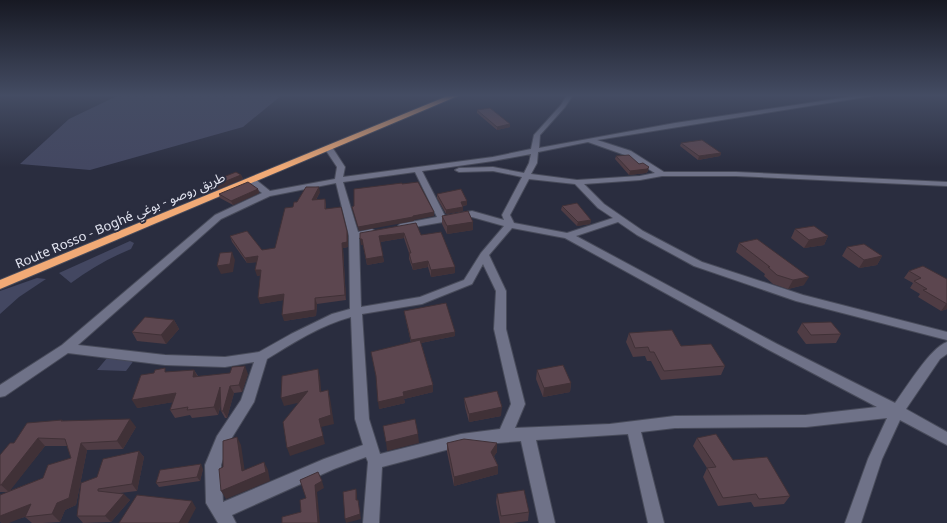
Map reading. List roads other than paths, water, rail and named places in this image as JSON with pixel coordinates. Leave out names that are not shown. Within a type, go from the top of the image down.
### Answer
[{"type":"highway","name":"Route Rosso - Boghé طريق روصو - بوغي","points":[[0,286],[399,119]]},
{"type":"street","points":[[510,225],[506,216],[533,163],[537,135],[551,119]]},
{"type":"street","points":[[0,392],[66,348],[218,217],[268,194],[322,182],[422,170],[493,159],[587,140],[712,119]]},
{"type":"street","points":[[587,140],[628,153],[662,174]]},
{"type":"street","points":[[329,149],[341,167],[339,181],[354,236],[356,313],[362,419],[373,455],[371,523]]},
{"type":"street","points":[[422,170],[493,169],[526,176],[577,182],[640,178],[662,174],[736,174],[947,184]]},
{"type":"street","points":[[422,170],[442,219]]},
{"type":"street","points":[[252,181],[268,194]]},
{"type":"street","points":[[577,182],[601,206],[619,219],[640,233],[698,264],[800,298],[947,336]]},
{"type":"street","points":[[354,236],[472,214],[510,225],[568,236],[773,347],[897,410],[947,439]]},
{"type":"street","points":[[568,236],[619,219]]},
{"type":"street","points":[[66,348],[165,360],[225,362],[262,356],[336,317],[368,309],[422,300],[468,282],[484,255],[510,225]]},
{"type":"street","points":[[484,255],[501,291],[500,329],[518,404],[505,435]]},
{"type":"street","points":[[853,523],[876,459],[897,410],[936,356],[947,347]]},
{"type":"street","points":[[262,356],[247,402],[222,441],[213,465],[214,503],[224,518],[315,470],[373,455],[461,440],[527,433],[610,430],[676,422],[806,421],[897,410]]},
{"type":"street","points":[[633,427],[656,523]]},
{"type":"street","points":[[527,433],[547,523]]}]
